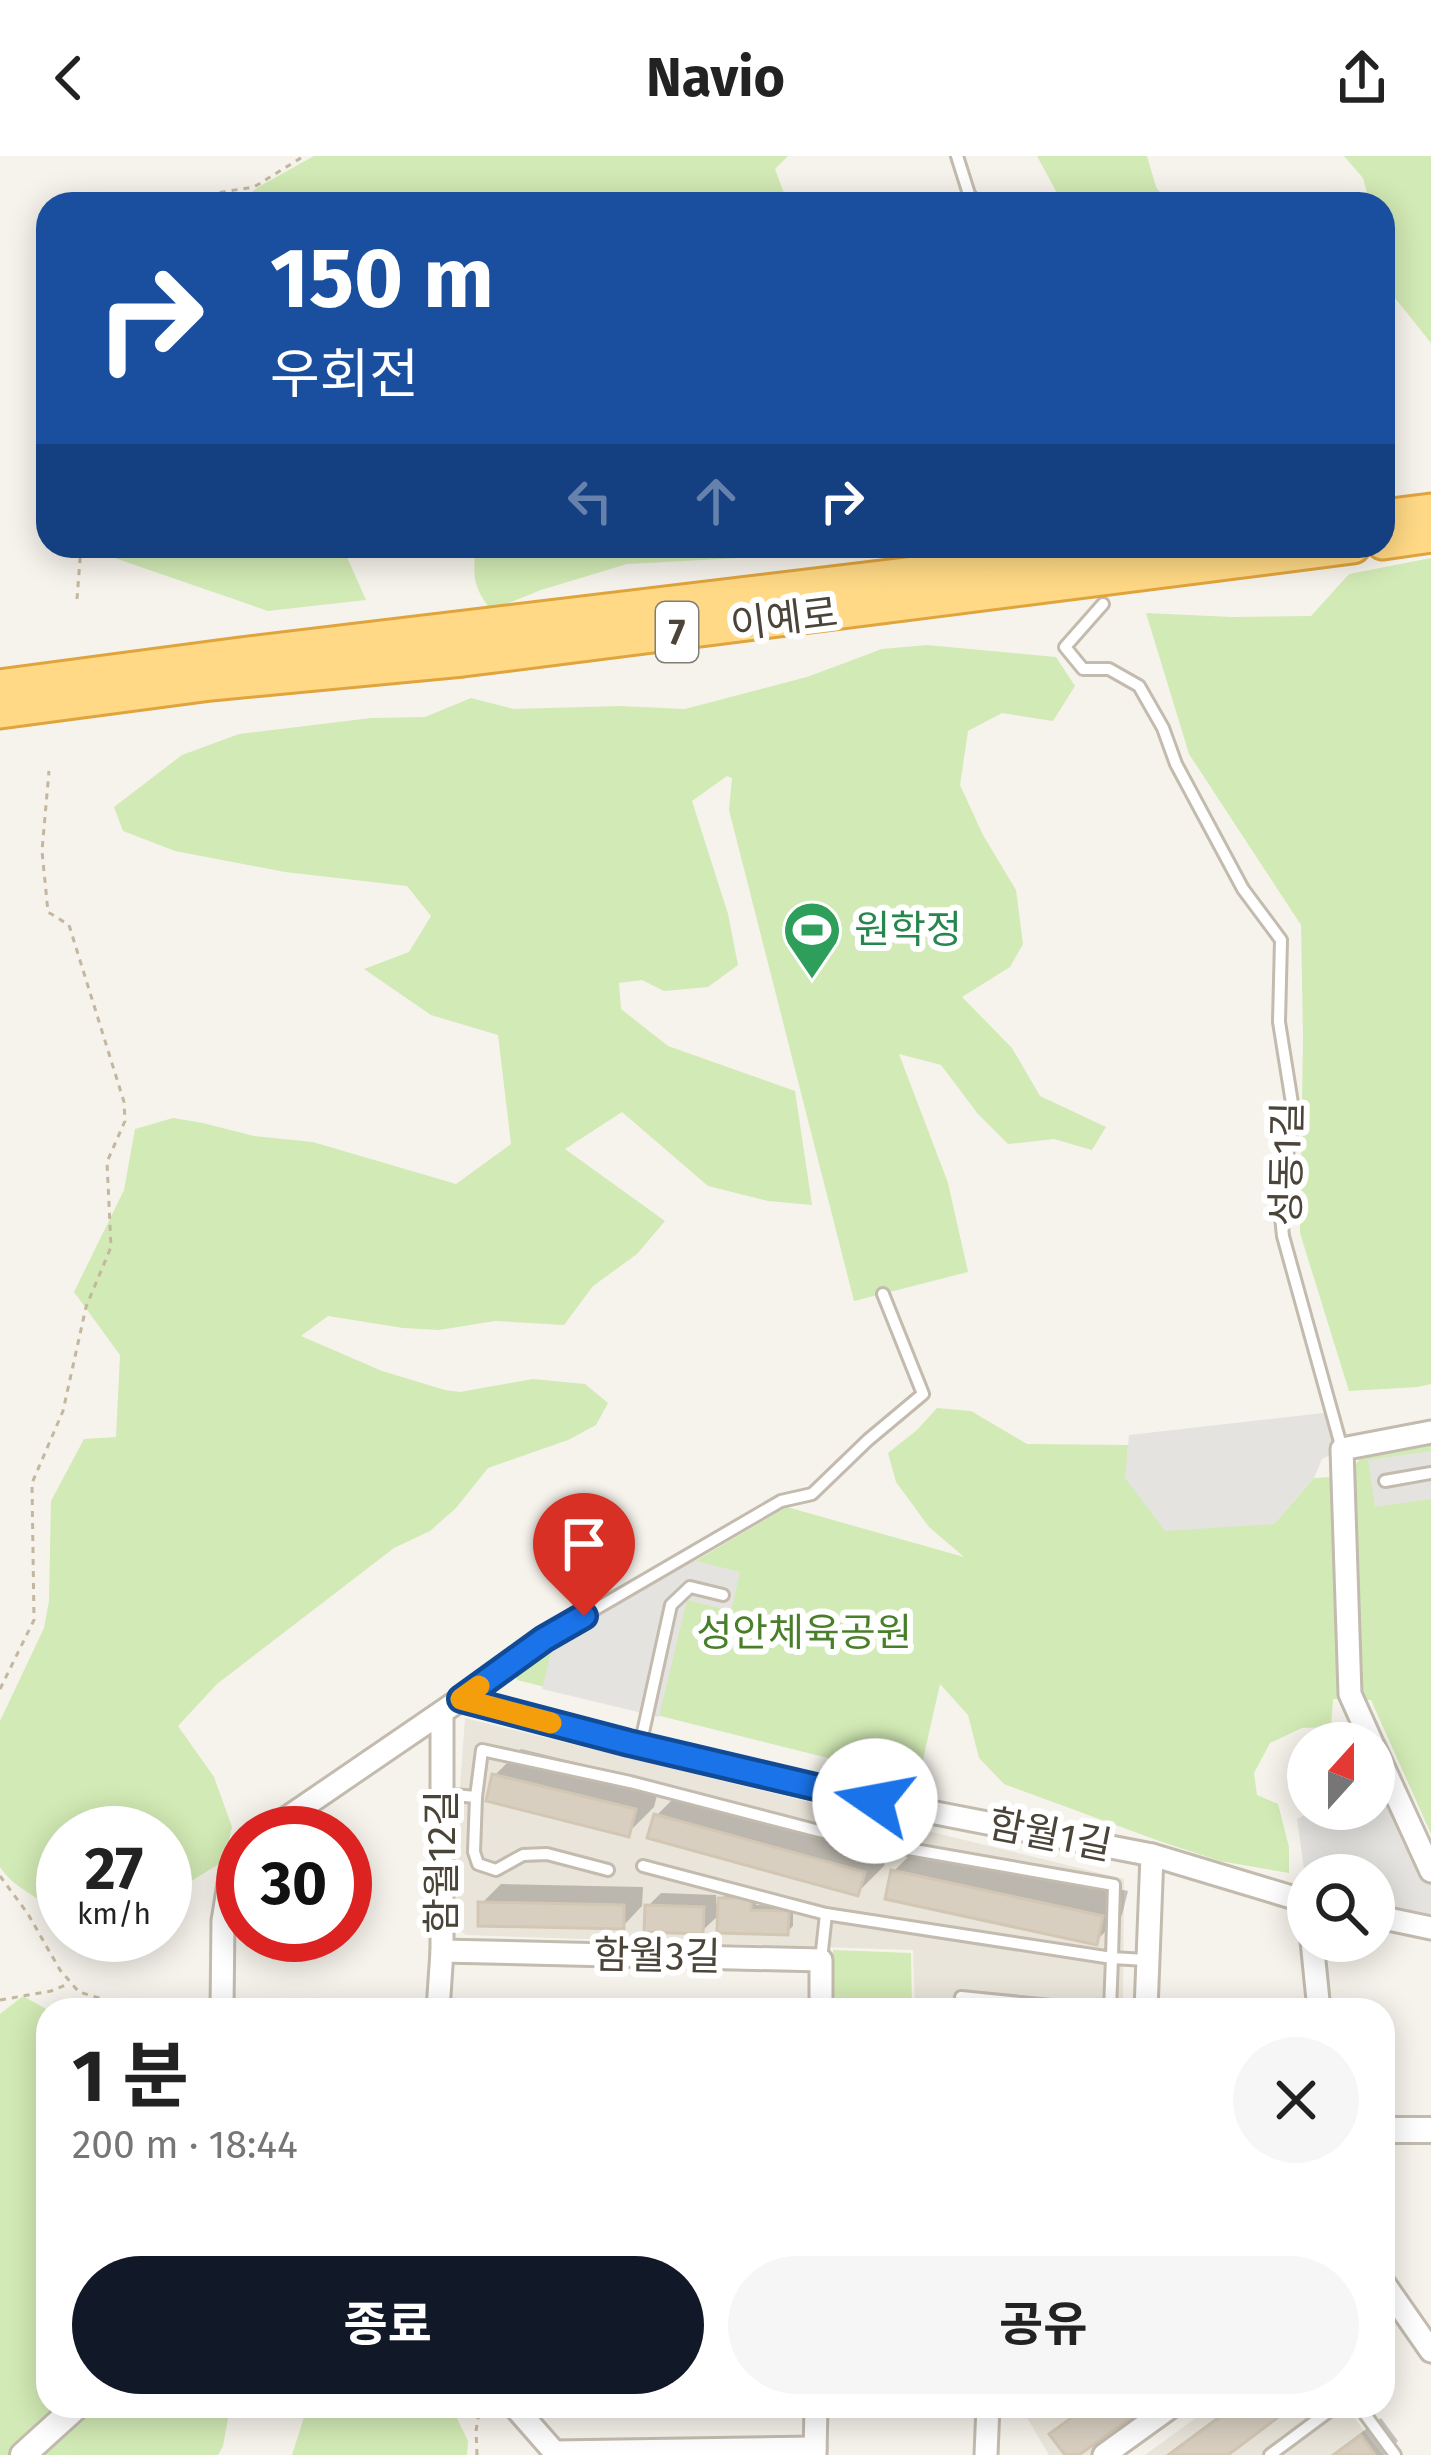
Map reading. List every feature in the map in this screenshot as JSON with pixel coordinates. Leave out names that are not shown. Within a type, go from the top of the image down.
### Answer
[{"type":"highway","points":[[1395,516],[1431,511]]},
{"type":"highway","points":[[1395,540],[1431,536]]},
{"type":"highway","name":"이예로","points":[[0,687],[1050,558]]},
{"type":"highway","name":"이예로","points":[[0,711],[211,683],[487,656],[1259,558]]},
{"type":"street","points":[[1342,1449],[1431,1432]]},
{"type":"street","name":"성동1길","points":[[1342,1449],[1350,1694],[1363,1722]]},
{"type":"street","points":[[303,1806],[461,1699]]},
{"type":"street","name":"함월1길","points":[[461,1699],[838,1794],[1152,1856],[1287,1896]]},
{"type":"street","name":"함월12길","points":[[439,1998],[442,1714]]},
{"type":"street","name":"성동1길","points":[[1395,1793],[1431,1871]]},
{"type":"street","points":[[1145,1998],[1152,1856]]},
{"type":"street","points":[[1395,1920],[1431,1928]]},
{"type":"street","name":"함월3길","points":[[442,1951],[821,1960]]},
{"type":"street","points":[[820,1998],[821,1960]]},
{"type":"street","points":[[222,1998],[223,1962]]},
{"type":"street","points":[[1314,1962],[1318,1998]]},
{"type":"street","points":[[1395,2130],[1431,2130]]},
{"type":"street","points":[[1395,2299],[1431,2351]]},
{"type":"street","points":[[23,2455],[63,2418]]},
{"type":"street","points":[[524,2418],[556,2454],[815,2452],[816,2418]]},
{"type":"street","points":[[986,2455],[988,2418]]},
{"type":"street","points":[[1104,2455],[1155,2418]]},
{"type":"lane","points":[[957,156],[968,192]]},
{"type":"lane","name":"성동1길","points":[[1103,604],[1065,647],[1083,669],[1108,669],[1139,686],[1243,889],[1281,940],[1280,1022],[1292,1103],[1280,1198],[1283,1236],[1342,1449]]},
{"type":"lane","points":[[461,1699],[544,1639],[781,1501],[812,1493],[923,1394],[883,1294]]},
{"type":"lane","points":[[1385,1480],[1431,1473]]},
{"type":"lane","points":[[640,1746],[671,1605],[690,1587],[723,1595]]},
{"type":"lane","points":[[608,1870],[547,1854],[523,1855],[496,1870],[478,1864],[474,1852],[482,1750],[631,1782],[846,1838],[1114,1885],[1110,1998]]},
{"type":"lane","points":[[442,1794],[476,1797]]},
{"type":"lane","points":[[643,1866],[826,1914],[1146,1960]]},
{"type":"lane","points":[[821,1960],[826,1914]]},
{"type":"lane","points":[[962,1996],[981,1998]]},
{"type":"lane","points":[[1270,2455],[1320,2418]]},
{"type":"lane","points":[[1368,2418],[1395,2455]]},
{"type":"path","points":[[222,192],[254,187],[304,156]]},
{"type":"path","points":[[77,599],[80,558]]},
{"type":"path","points":[[0,1689],[34,1620],[32,1483],[63,1412],[86,1307],[111,1247],[107,1162],[125,1121],[124,1102],[68,926],[48,913],[42,851],[49,771]]},
{"type":"path","points":[[0,1876],[60,1970],[79,1992],[95,1998]]},
{"type":"path","points":[[0,2000],[51,1991],[70,1982]]},
{"type":"path","points":[[477,2455],[478,2418]]},
{"type":"shaded area","points":[[1332,1412],[1342,1449],[1322,1459],[1314,1478],[1274,1524],[1165,1531],[1125,1478],[1129,1435]]},
{"type":"shaded area","points":[[1431,1451],[1431,1499],[1375,1507],[1368,1460]]},
{"type":"shaded area","points":[[692,1560],[740,1572],[731,1611],[687,1600],[659,1717],[542,1689],[553,1644]]},
{"type":"shaded area","points":[[465,1718],[1124,1879],[1123,1998],[915,1998],[913,1950],[466,1935],[450,1924]]},
{"type":"shaded area","points":[[1395,1793],[1431,1871],[1431,1928],[1395,1920],[1395,1854],[1302,1854],[1299,1830],[1395,1830]]},
{"type":"shaded area","points":[[1027,2418],[1140,2418],[1089,2455],[1049,2455]]},
{"type":"shaded area","points":[[1196,2418],[1354,2418],[1383,2455],[1145,2455]]},
{"type":"green space","points":[[314,156],[788,156],[775,169],[784,192],[252,192]]},
{"type":"green space","points":[[1037,156],[1147,156],[1160,192],[1056,192]]},
{"type":"green space","points":[[1344,156],[1431,156],[1431,343],[1395,298],[1395,192],[1367,192],[1363,178]]},
{"type":"green space","points":[[115,558],[347,558],[366,600],[268,611]]},
{"type":"green space","points":[[475,558],[740,558],[627,564],[491,610],[480,594]]},
{"type":"green space","points":[[1431,558],[1431,1384],[1349,1391],[1300,1233],[1301,925],[1189,754],[1146,613],[1311,616],[1349,574]]},
{"type":"green space","points":[[927,645],[1056,657],[1075,686],[1053,721],[1002,713],[968,731],[960,785],[1016,890],[1023,944],[1010,967],[962,997],[1012,1048],[1040,1096],[1106,1127],[1092,1150],[1054,1139],[1008,1144],[941,1065],[899,1054],[948,1183],[968,1272],[854,1301],[729,810],[732,778],[727,776],[692,801],[728,914],[738,965],[708,987],[664,991],[642,980],[619,983],[621,1009],[668,1046],[795,1091],[812,1205],[768,1201],[708,1186],[622,1112],[565,1149],[665,1221],[637,1254],[593,1286],[564,1325],[495,1321],[439,1330],[328,1316],[301,1336],[382,1371],[445,1390],[460,1392],[533,1379],[585,1384],[608,1403],[596,1425],[488,1468],[430,1531],[394,1548],[217,1684],[178,1726],[214,1777],[224,1806],[216,1806],[216,1866],[192,1881],[192,1806],[36,1806],[36,1897],[14,1882],[0,1867],[0,1721],[44,1628],[51,1501],[84,1439],[116,1437],[120,1355],[74,1292],[124,1190],[135,1129],[173,1118],[203,1123],[254,1136],[313,1142],[456,1184],[511,1144],[498,1035],[431,1015],[364,969],[409,952],[431,916],[407,886],[285,872],[175,851],[123,831],[114,807],[182,755],[239,734],[371,718],[425,717],[471,698],[514,709],[685,709],[807,677],[882,649]]},
{"type":"green space","name":"성안체육공원","points":[[937,1408],[971,1411],[1027,1444],[1128,1445],[1126,1478],[1274,1524],[1314,1478],[1350,1476],[1372,1451],[1431,1439],[1431,1834],[1395,1754],[1395,1722],[1381,1722],[1371,1700],[1333,1699],[1331,1722],[1287,1722],[1287,1735],[1270,1743],[1254,1773],[1257,1795],[1278,1804],[1289,1847],[1287,1873],[1220,1861],[1004,1784],[979,1758],[968,1715],[940,1684],[920,1773],[828,1758],[517,1680],[513,1668],[787,1507],[964,1557],[929,1527],[896,1482],[888,1453]]},
{"type":"green space","points":[[833,1950],[911,1953],[912,1998],[832,1998]]},
{"type":"green space","points":[[23,1996],[36,2003],[36,2418],[228,2418],[218,2455],[0,2455],[0,2014]]},
{"type":"green space","points":[[304,2418],[457,2418],[468,2441],[467,2455],[292,2455]]},
{"type":"building","points":[[492,1774],[636,1809],[629,1837],[486,1801]]},
{"type":"building","points":[[654,1814],[865,1872],[858,1896],[647,1838]]},
{"type":"building","points":[[891,1870],[1103,1916],[1097,1945],[885,1899]]},
{"type":"building","points":[[718,1898],[751,1898],[751,1910],[789,1911],[788,1935],[717,1933]]},
{"type":"building","points":[[478,1902],[624,1905],[624,1929],[478,1926]]},
{"type":"building","points":[[645,1905],[704,1907],[703,1934],[644,1932]]},
{"type":"building","points":[[1071,2418],[1130,2418],[1079,2455],[1065,2455],[1049,2434]]},
{"type":"building","points":[[1219,2418],[1277,2418],[1228,2455],[1169,2455]]},
{"type":"building","points":[[1361,2435],[1375,2455],[1334,2455]]},
{"type":"slow traffic","points":[[479,1686],[461,1699],[551,1723]]},
{"type":"place","name":"원학정","points":[[812,981]]},
{"type":"route","points":[[584,1616],[461,1699],[875,1801]]}]
